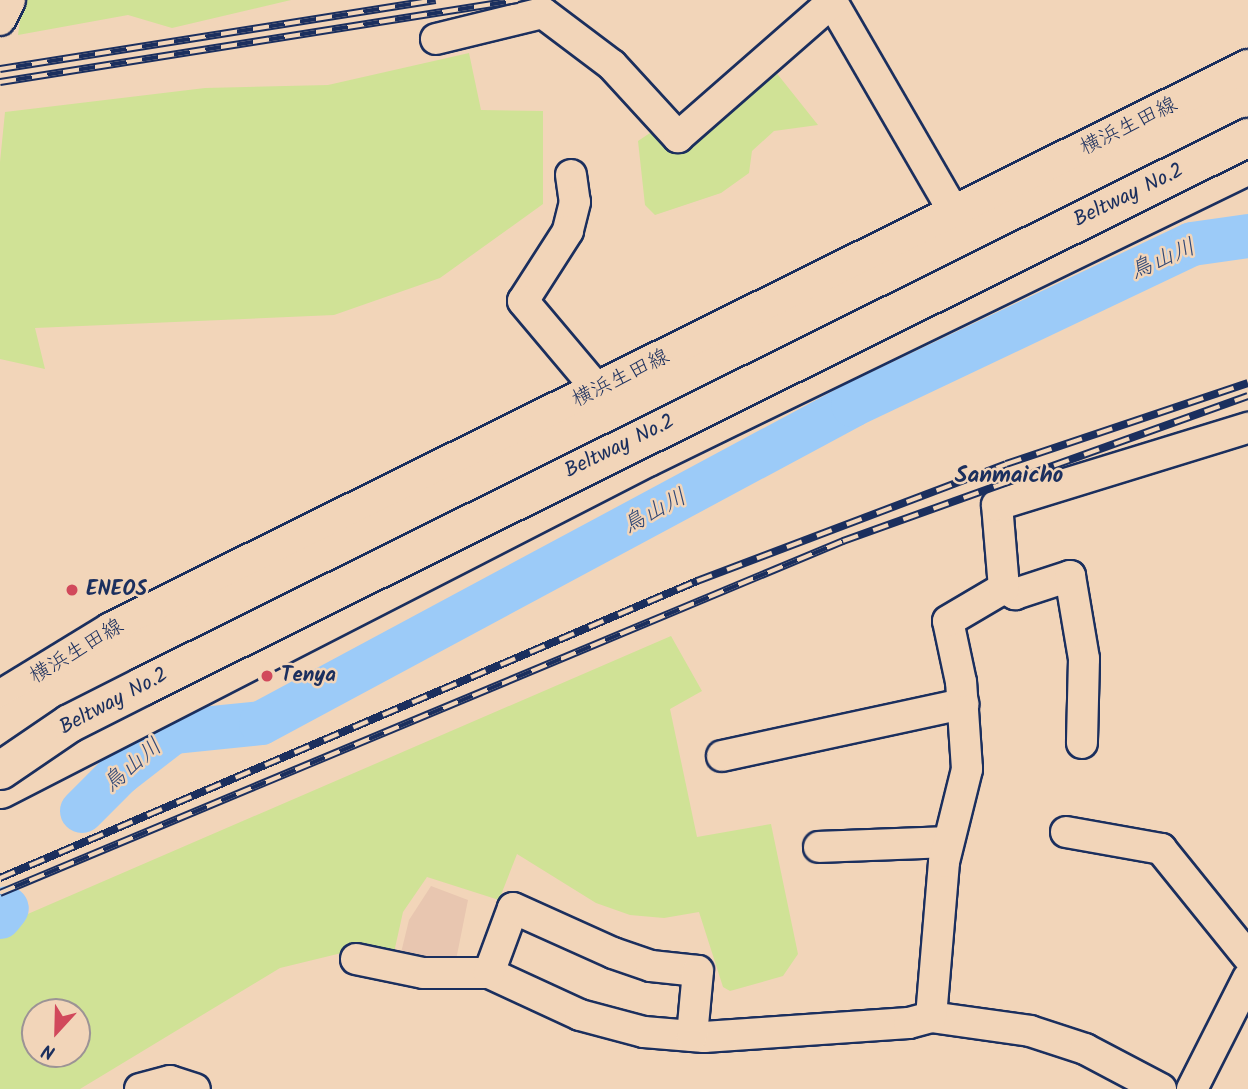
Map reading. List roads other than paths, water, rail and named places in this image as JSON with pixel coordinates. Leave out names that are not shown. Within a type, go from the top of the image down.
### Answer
[{"type":"main road","name":"横浜生田線","points":[[0,699],[111,631],[1248,68]]},
{"type":"main road","name":"Beltway No.2","points":[[0,728],[146,646],[1248,103]]},
{"type":"main road","name":"Beltway No.2","points":[[0,770],[69,723],[1248,137]]},
{"type":"main road","points":[[0,789],[647,457],[1248,165]]},
{"type":"street","points":[[0,20],[10,0]]},
{"type":"street","points":[[436,40],[544,13],[612,65],[678,137],[832,1],[954,212]]},
{"type":"street","points":[[571,176],[575,202],[568,231],[523,301],[598,390]]},
{"type":"street","points":[[1004,588],[997,505],[1248,428]]},
{"type":"street","points":[[1004,588],[1015,594],[1070,576],[1084,659],[1082,743]]},
{"type":"street","points":[[930,1017],[948,842],[967,769],[962,704],[948,621],[1004,588]]},
{"type":"street","points":[[722,756],[962,704]]},
{"type":"street","points":[[1066,832],[1161,849],[1248,957]]},
{"type":"street","points":[[819,847],[948,842]]},
{"type":"street","points":[[489,973],[513,908],[613,954],[651,965],[698,971],[692,1036]]},
{"type":"street","points":[[356,959],[423,973],[489,973],[580,1015],[644,1032],[692,1036],[909,1023],[930,1017],[1030,1031],[1085,1049],[1161,1089]]},
{"type":"street","points":[[1192,1089],[1248,978]]},
{"type":"street","points":[[140,1089],[170,1081],[195,1089]]},
{"type":"waterway","name":"鳥山川","points":[[82,811],[120,773],[173,732],[261,723],[853,405],[1192,244],[1248,236]]},
{"type":"waterway","name":"鳥山川","points":[[0,917],[7,908]]},
{"type":"railway","points":[[0,69],[436,0]]},
{"type":"railway","points":[[0,82],[518,0]]},
{"type":"railway","points":[[0,878],[697,581],[1006,464],[1248,383]]},
{"type":"railway","points":[[0,893],[843,541],[1248,396]]},
{"type":"place","name":"ENEOS","points":[[72,590]]},
{"type":"place","name":"Tenya","points":[[267,676]]},
{"type":"district","name":"Sanmaicho","points":[[1009,476]]}]
